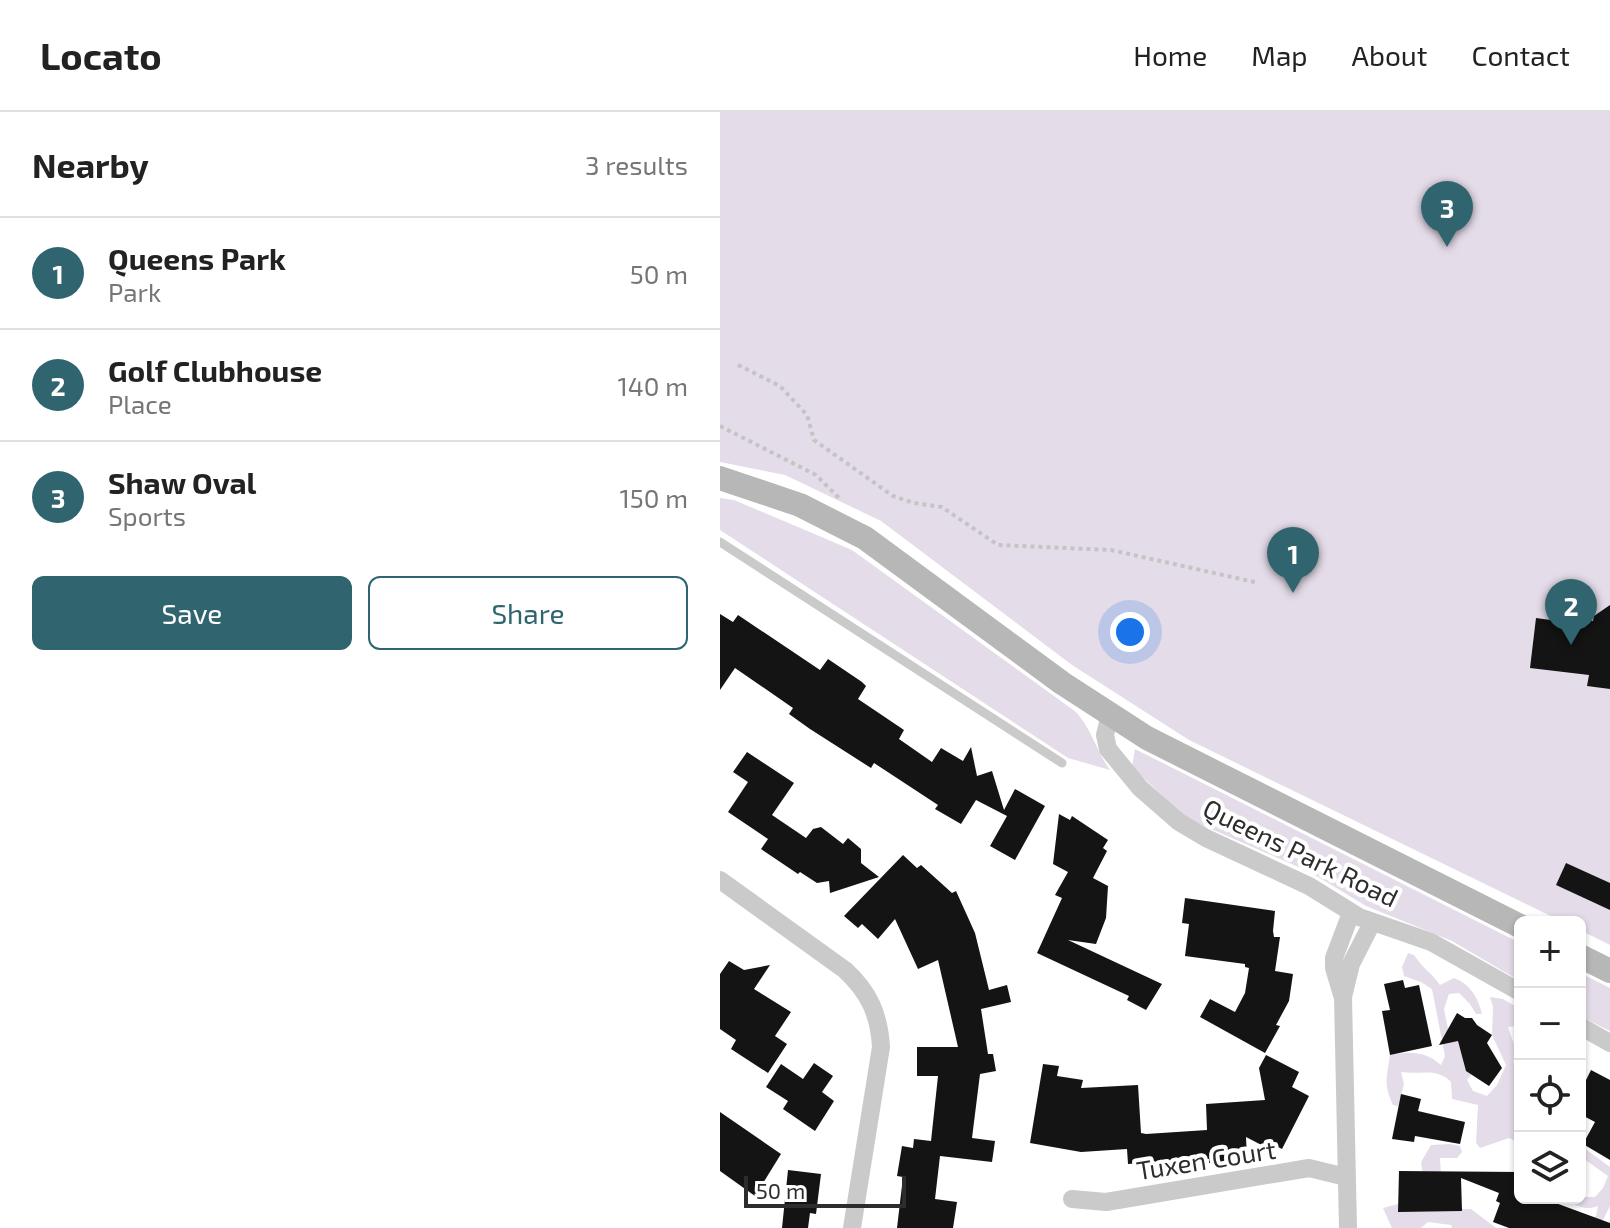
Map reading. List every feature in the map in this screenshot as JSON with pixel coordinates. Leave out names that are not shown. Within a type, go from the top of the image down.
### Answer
[{"type":"main road","name":"Queens Park Road","points":[[720,478],[800,505],[865,538],[1110,715],[1180,756],[1514,923]]},
{"type":"main road","points":[[1586,959],[1610,971]]},
{"type":"street","name":"Queens Park Road","points":[[1110,715],[1105,738],[1108,749],[1140,788],[1171,817],[1206,838],[1309,886],[1351,913],[1431,942],[1514,989]]},
{"type":"street","points":[[720,880],[845,970],[863,986],[872,1003],[879,1023],[881,1047],[852,1228]]},
{"type":"street","points":[[1343,997],[1334,958],[1351,913]]},
{"type":"street","points":[[1348,1228],[1343,997],[1351,964],[1372,923]]},
{"type":"street","points":[[1586,1029],[1610,1043]]},
{"type":"street","name":"Tuxen Court","points":[[1072,1199],[1106,1202],[1309,1168],[1346,1177]]},
{"type":"lane","points":[[720,542],[1062,763]]},
{"type":"path","points":[[738,365],[780,386],[807,415],[814,440],[893,496],[942,507],[998,545],[1111,550],[1259,583]]},
{"type":"path","points":[[720,426],[816,475],[844,504]]},
{"type":"shaded area","points":[[720,112],[1610,112],[1610,945],[1586,933],[1586,916],[1551,916],[1189,740],[1072,665],[881,521],[785,475],[720,462]]},
{"type":"shaded area","points":[[720,498],[734,500],[852,550],[1076,712],[1110,770],[1068,758],[720,530]]},
{"type":"shaded area","points":[[1135,749],[1514,940],[1514,977],[1452,941],[1366,906],[1310,872],[1186,818],[1132,767]]},
{"type":"shaded area","points":[[1408,953],[1414,955],[1440,985],[1454,978],[1472,992],[1482,1014],[1476,1014],[1459,993],[1449,994],[1444,1009],[1448,1029],[1457,1035],[1475,1070],[1467,1080],[1473,1091],[1487,1096],[1497,1085],[1506,1065],[1492,1035],[1493,1007],[1490,997],[1503,999],[1514,1005],[1514,1026],[1508,1027],[1514,1044],[1514,1141],[1509,1138],[1480,1148],[1476,1143],[1478,1105],[1452,1099],[1451,1082],[1440,1075],[1401,1072],[1404,1084],[1398,1106],[1393,1105],[1387,1085],[1390,1055],[1417,1053],[1441,1065],[1445,1056],[1432,989],[1404,976],[1402,967]]},
{"type":"shaded area","points":[[1586,976],[1610,988],[1610,1031],[1586,1019]]},
{"type":"shaded area","points":[[1431,1145],[1460,1146],[1462,1152],[1457,1158],[1440,1158],[1441,1175],[1423,1176],[1421,1162]]},
{"type":"shaded area","points":[[1586,1149],[1610,1167],[1610,1206],[1599,1228],[1585,1222],[1596,1216],[1598,1206],[1584,1208],[1575,1204],[1586,1204],[1586,1197],[1595,1197],[1608,1176],[1586,1160]]},
{"type":"shaded area","points":[[1398,1204],[1398,1211],[1471,1209],[1496,1228],[1452,1228],[1451,1225],[1428,1222],[1421,1228],[1392,1228],[1383,1208]]},
{"type":"building","points":[[1610,605],[1610,689],[1587,686],[1589,675],[1530,668],[1536,618],[1565,622],[1566,617],[1593,621],[1594,616]]},
{"type":"building","points":[[720,614],[733,622],[738,615],[820,670],[828,659],[862,682],[866,686],[858,699],[904,730],[899,739],[932,762],[941,748],[963,761],[971,747],[977,776],[992,771],[1004,810],[1015,789],[1045,806],[1015,860],[990,846],[1007,816],[976,800],[961,824],[935,809],[938,805],[874,763],[871,768],[810,729],[789,714],[793,708],[735,668],[720,690]]},
{"type":"building","points":[[747,752],[794,783],[772,815],[806,838],[813,829],[821,827],[843,844],[848,838],[861,849],[861,863],[879,877],[830,893],[829,881],[817,883],[761,849],[768,839],[728,812],[748,782],[733,772]]},
{"type":"building","points":[[1059,814],[1070,820],[1072,816],[1108,840],[1103,848],[1107,851],[1093,878],[1108,886],[1106,918],[1096,944],[1068,940],[1162,984],[1146,1010],[1127,1000],[1129,996],[1037,953],[1062,898],[1055,895],[1068,872],[1053,864]]},
{"type":"building","points":[[903,855],[917,868],[921,865],[952,893],[956,891],[975,933],[989,990],[1007,985],[1011,1002],[981,1009],[988,1054],[993,1054],[996,1071],[980,1074],[972,1138],[995,1141],[992,1162],[940,1156],[935,1199],[957,1202],[953,1228],[897,1228],[903,1177],[897,1176],[902,1146],[913,1148],[914,1139],[931,1141],[938,1076],[917,1076],[917,1047],[958,1047],[938,960],[918,969],[895,919],[878,939],[862,924],[858,928],[844,916]]},
{"type":"building","points":[[1566,863],[1610,883],[1610,910],[1556,885]]},
{"type":"building","points":[[1185,898],[1275,911],[1274,937],[1280,937],[1275,971],[1293,974],[1289,1001],[1265,1053],[1200,1017],[1210,999],[1235,1012],[1245,993],[1249,968],[1245,964],[1185,956],[1189,924],[1182,923]]},
{"type":"building","points":[[729,961],[744,970],[770,965],[754,989],[791,1012],[775,1036],[787,1044],[768,1073],[731,1049],[736,1040],[720,1029],[720,974]]},
{"type":"building","points":[[1403,980],[1405,988],[1419,985],[1432,1046],[1390,1055],[1382,1011],[1390,1010],[1384,984]]},
{"type":"building","points":[[1457,1013],[1472,1018],[1492,1035],[1487,1043],[1502,1068],[1489,1086],[1466,1071],[1458,1041],[1439,1045]]},
{"type":"building","points":[[1266,1055],[1299,1072],[1292,1087],[1309,1096],[1282,1149],[1276,1146],[1273,1151],[1246,1137],[1247,1159],[1234,1159],[1235,1162],[1209,1163],[1209,1159],[1128,1164],[1127,1149],[1081,1152],[1030,1143],[1043,1064],[1059,1066],[1057,1076],[1083,1080],[1081,1088],[1138,1085],[1141,1133],[1146,1134],[1207,1130],[1206,1104],[1265,1100],[1259,1068]]},
{"type":"building","points":[[814,1063],[833,1076],[822,1092],[834,1101],[815,1131],[783,1109],[788,1101],[766,1087],[781,1064],[803,1079]]},
{"type":"building","points":[[1591,1070],[1610,1080],[1610,1160],[1586,1146],[1586,1138],[1595,1122],[1586,1117],[1586,1080]]},
{"type":"building","points":[[1401,1094],[1421,1099],[1418,1111],[1465,1122],[1460,1144],[1415,1136],[1414,1142],[1392,1139]]},
{"type":"building","points":[[720,1112],[781,1154],[755,1196],[720,1171]]},
{"type":"building","points":[[788,1170],[821,1174],[816,1214],[810,1213],[808,1228],[782,1228]]},
{"type":"building","points":[[1399,1171],[1514,1172],[1514,1204],[1558,1204],[1610,1223],[1610,1228],[1509,1228],[1493,1222],[1500,1203],[1496,1201],[1499,1193],[1461,1178],[1462,1211],[1398,1212]]},
{"type":"place","name":"Shaw Oval","points":[[1447,247]]},
{"type":"place","name":"Queens Park","points":[[1293,593]]},
{"type":"place","name":"Golf Clubhouse","points":[[1571,645]]}]
